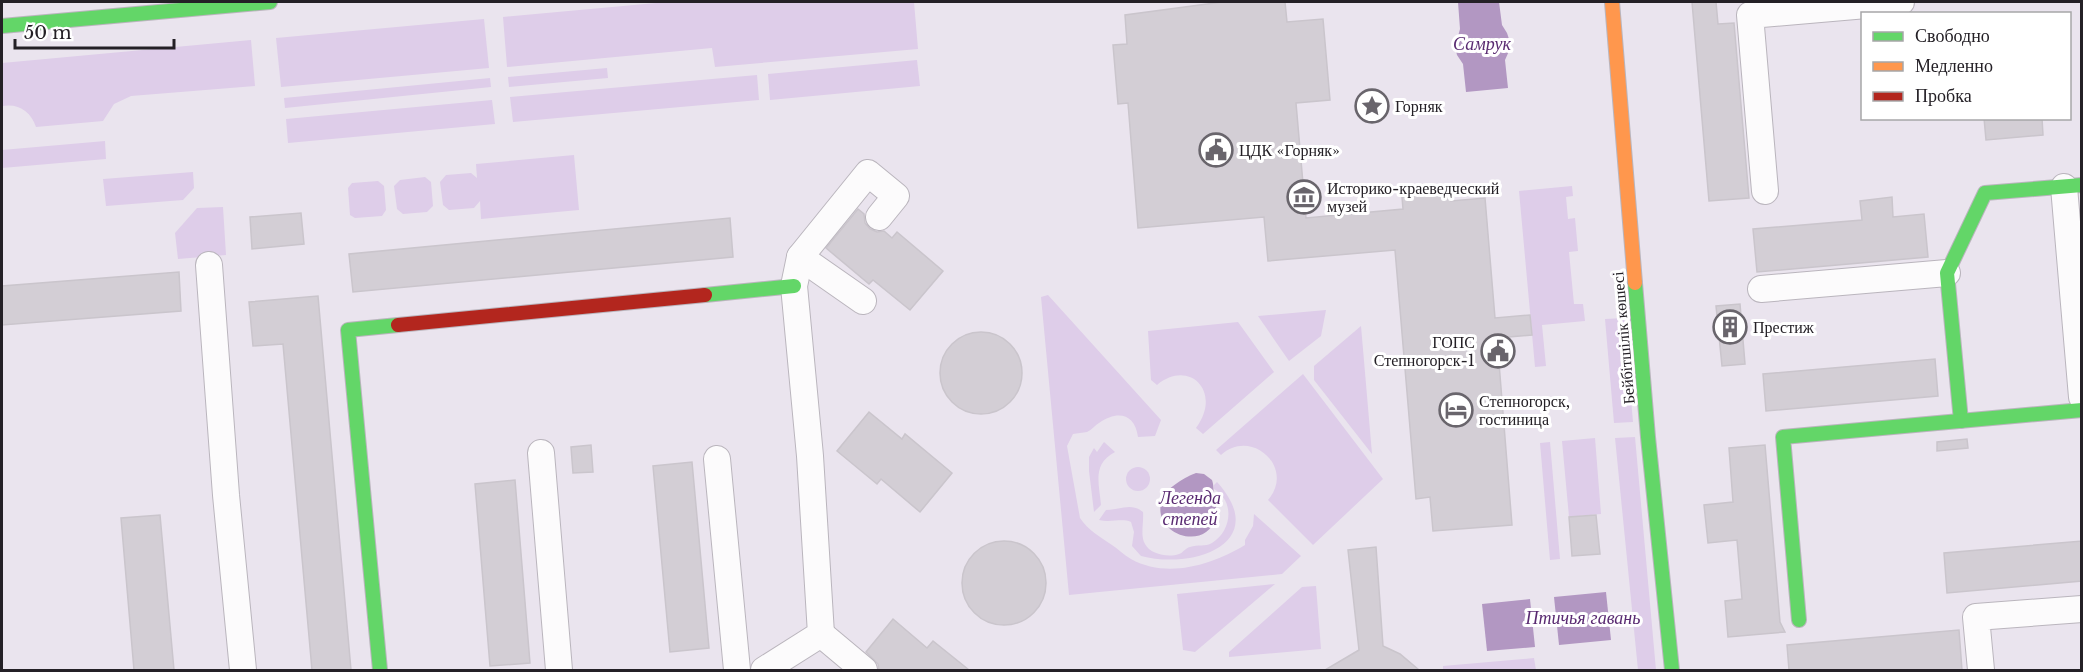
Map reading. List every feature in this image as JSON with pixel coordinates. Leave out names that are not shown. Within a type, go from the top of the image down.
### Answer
[{"type":"street","points":[[2,26],[270,2]]},
{"type":"street","name":"Бейбітшілік көшесі","points":[[1612,2],[1648,437],[1672,670]]},
{"type":"street","points":[[1765,191],[1750,15],[1901,2]]},
{"type":"street","points":[[864,670],[821,634],[810,456],[794,286],[800,257],[868,173],[896,196],[879,217]]},
{"type":"street","points":[[1961,421],[1947,273],[1985,193],[2073,186],[2082,397]]},
{"type":"street","points":[[800,257],[863,301]]},
{"type":"street","points":[[209,265],[226,495],[243,670]]},
{"type":"street","points":[[1761,289],[1947,273]]},
{"type":"street","points":[[380,670],[348,330],[794,286]]},
{"type":"street","points":[[1799,620],[1783,437],[2082,410]]},
{"type":"street","points":[[541,453],[559,670]]},
{"type":"street","points":[[717,459],[737,670]]},
{"type":"street","points":[[1981,670],[1976,617],[2082,609]]},
{"type":"street","points":[[765,670],[821,634]]},
{"type":"shaded area","points":[[667,2],[914,2],[918,49],[715,67],[712,48],[507,67],[503,17]]},
{"type":"shaded area","points":[[484,19],[489,68],[281,87],[276,38]]},
{"type":"shaded area","points":[[251,40],[255,86],[131,96],[114,104],[103,121],[36,127],[34,121],[23,109],[8,105],[2,106],[2,63]]},
{"type":"shaded area","points":[[917,60],[920,86],[770,100],[768,74]]},
{"type":"shaded area","points":[[607,68],[608,78],[509,87],[508,77]]},
{"type":"shaded area","points":[[757,75],[759,100],[513,122],[510,97]]},
{"type":"shaded area","points":[[490,78],[491,87],[285,108],[284,98]]},
{"type":"shaded area","points":[[492,100],[495,124],[288,143],[286,119]]},
{"type":"shaded area","points":[[105,141],[106,159],[2,168],[2,150]]},
{"type":"shaded area","points":[[574,155],[579,210],[481,219],[480,201],[474,208],[449,210],[443,205],[440,182],[446,175],[471,173],[477,178],[476,164]]},
{"type":"shaded area","points":[[193,172],[194,188],[183,200],[106,206],[103,179]]},
{"type":"shaded area","points":[[425,177],[431,182],[433,206],[427,212],[403,214],[397,209],[394,186],[400,180]]},
{"type":"shaded area","points":[[378,181],[384,186],[386,210],[382,216],[355,218],[350,215],[348,188],[352,183]]},
{"type":"shaded area","points":[[1572,186],[1573,196],[1566,197],[1568,219],[1575,218],[1578,251],[1569,252],[1574,304],[1583,304],[1585,321],[1542,325],[1546,366],[1535,367],[1519,191]]},
{"type":"shaded area","points":[[223,207],[226,255],[178,259],[175,233],[197,208]]},
{"type":"shaded area","points":[[1048,295],[1161,420],[1155,436],[1138,437],[1133,423],[1124,416],[1118,415],[1106,419],[1087,432],[1073,434],[1067,446],[1080,518],[1083,522],[1094,533],[1131,559],[1145,565],[1174,569],[1204,563],[1245,545],[1245,540],[1253,526],[1254,514],[1301,556],[1282,574],[1069,595],[1041,297]]},
{"type":"shaded area","points":[[1326,310],[1321,336],[1289,361],[1258,316]]},
{"type":"shaded area","points":[[1624,318],[1633,422],[1614,423],[1605,319]]},
{"type":"shaded area","points":[[1238,322],[1274,372],[1203,434],[1196,428],[1203,415],[1206,402],[1204,391],[1191,377],[1180,375],[1157,385],[1151,380],[1148,331]]},
{"type":"shaded area","points":[[1361,326],[1372,454],[1314,380],[1314,366]]},
{"type":"shaded area","points":[[1303,374],[1383,479],[1313,545],[1268,500],[1275,488],[1277,476],[1273,464],[1266,455],[1256,448],[1245,446],[1233,448],[1221,455],[1216,450]]},
{"type":"shaded area","points":[[1635,437],[1656,670],[1638,670],[1615,438]]},
{"type":"shaded area","points":[[1595,438],[1601,514],[1569,517],[1562,441]]},
{"type":"shaded area","points":[[1104,442],[1115,452],[1103,462],[1100,468],[1098,482],[1101,505],[1094,512],[1089,457],[1094,448],[1097,452]]},
{"type":"shaded area","points":[[1550,442],[1560,559],[1550,560],[1540,443]]},
{"type":"shaded area","points":[[1138,467],[1143,468],[1149,474],[1149,484],[1143,490],[1138,491],[1133,490],[1127,484],[1126,479],[1127,474],[1133,468]]},
{"type":"shaded area","points":[[1217,482],[1232,503],[1236,521],[1231,536],[1219,547],[1202,555],[1183,559],[1141,556],[1132,546],[1134,532],[1131,522],[1099,520],[1106,510],[1134,507],[1143,512],[1143,537],[1147,547],[1151,550],[1170,556],[1179,554],[1188,548],[1207,545],[1219,538],[1227,524],[1228,508],[1221,494],[1214,489]]},
{"type":"shaded area","points":[[1275,584],[1195,652],[1183,650],[1177,594]]},
{"type":"shaded area","points":[[1316,586],[1321,649],[1229,657],[1229,652],[1302,587]]},
{"type":"shaded area","points":[[1534,658],[1536,670],[1443,670],[1443,666]]},
{"type":"water","name":"Самрук","points":[[1458,2],[1499,2],[1502,25],[1510,42],[1505,60],[1508,88],[1466,92],[1463,64],[1455,47],[1460,29]]},
{"type":"water","name":"Легенда степей","points":[[1196,473],[1204,474],[1212,480],[1216,516],[1210,528],[1202,535],[1191,537],[1180,535],[1170,529],[1163,521],[1160,510],[1163,497],[1169,490]]},
{"type":"water","name":"Птичья гавань","points":[[1606,592],[1611,640],[1559,645],[1554,597]]},
{"type":"water","name":"Птичья гавань","points":[[1530,599],[1535,647],[1487,651],[1482,604]]},
{"type":"building","points":[[1222,2],[1285,2],[1287,22],[1323,19],[1330,100],[1296,103],[1306,218],[1403,209],[1402,197],[1451,193],[1451,201],[1485,198],[1495,318],[1530,315],[1532,335],[1497,338],[1512,525],[1433,531],[1430,497],[1416,499],[1395,250],[1268,261],[1264,217],[1138,228],[1128,103],[1118,104],[1113,45],[1127,44],[1125,15]]},
{"type":"building","points":[[1692,2],[1716,2],[1718,24],[1734,23],[1749,198],[1709,201]]},
{"type":"building","points":[[1984,120],[2042,120],[2043,135],[1986,140]]},
{"type":"building","points":[[1892,197],[1893,217],[1924,214],[1928,257],[1757,272],[1753,229],[1862,220],[1860,201]]},
{"type":"building","points":[[858,209],[864,214],[865,223],[870,229],[877,232],[884,231],[892,238],[897,232],[943,271],[910,310],[873,280],[869,284],[826,248]]},
{"type":"building","points":[[301,213],[304,244],[252,249],[250,217]]},
{"type":"building","points":[[730,218],[733,257],[353,292],[349,254]]},
{"type":"building","points":[[179,272],[181,311],[2,325],[2,286]]},
{"type":"building","points":[[318,296],[351,670],[312,670],[283,344],[253,346],[249,302]]},
{"type":"building","name":"Престиж","points":[[1740,304],[1745,364],[1722,366],[1716,306]]},
{"type":"building","points":[[981,332],[997,335],[1010,344],[1019,357],[1022,373],[1019,389],[1010,402],[997,411],[981,414],[965,411],[952,402],[943,389],[940,373],[943,357],[952,344],[965,335]]},
{"type":"building","points":[[1935,359],[1938,396],[1766,411],[1763,374]]},
{"type":"building","points":[[869,412],[902,439],[905,434],[952,473],[920,512],[881,479],[877,484],[837,451]]},
{"type":"building","points":[[1967,439],[1968,448],[1937,451],[1937,442]]},
{"type":"building","points":[[591,445],[593,472],[573,473],[571,447]]},
{"type":"building","points":[[1765,445],[1780,622],[1785,632],[1728,637],[1725,601],[1742,599],[1737,540],[1708,543],[1704,505],[1733,502],[1729,448]]},
{"type":"building","points":[[692,462],[709,648],[670,652],[653,466]]},
{"type":"building","points":[[515,480],[530,663],[490,666],[475,484]]},
{"type":"building","points":[[160,515],[174,670],[134,670],[121,518]]},
{"type":"building","points":[[1596,515],[1600,554],[1572,556],[1569,517]]},
{"type":"building","points":[[1004,541],[1020,544],[1034,553],[1043,567],[1046,583],[1043,599],[1034,613],[1020,622],[1004,625],[988,622],[974,613],[965,599],[962,583],[965,567],[974,553],[988,544]]},
{"type":"building","points":[[2082,541],[2082,581],[1947,593],[1944,553]]},
{"type":"building","points":[[1376,547],[1383,646],[1400,654],[1419,670],[1325,670],[1359,650],[1348,550]]},
{"type":"building","points":[[893,619],[927,648],[933,641],[969,670],[879,670],[878,664],[866,652]]},
{"type":"building","points":[[1959,630],[1962,670],[1789,670],[1787,645]]},
{"type":"traffic: fast","points":[[2,26],[270,2]]},
{"type":"traffic: fast","points":[[1961,421],[1947,273],[1985,193],[2082,185]]},
{"type":"traffic: fast","points":[[1635,283],[1672,670]]},
{"type":"traffic: fast","points":[[705,295],[794,286]]},
{"type":"traffic: fast","points":[[380,670],[348,330],[398,325]]},
{"type":"traffic: fast","points":[[1799,620],[1783,437],[2082,410]]},
{"type":"traffic: slow","points":[[1612,2],[1635,283]]},
{"type":"traffic: jam","points":[[398,325],[705,295]]},
{"type":"place","name":"Горняк","points":[[1372,106]]},
{"type":"place","name":"ЦДК «Горняк»","points":[[1216,150]]},
{"type":"place","name":"Историко-краеведческий музей","points":[[1304,197]]},
{"type":"place","name":"Престиж","points":[[1730,327]]},
{"type":"place","name":"ГОПС Степногорск-1","points":[[1498,351]]},
{"type":"place","name":"Степногорск, гостиница","points":[[1456,410]]}]
